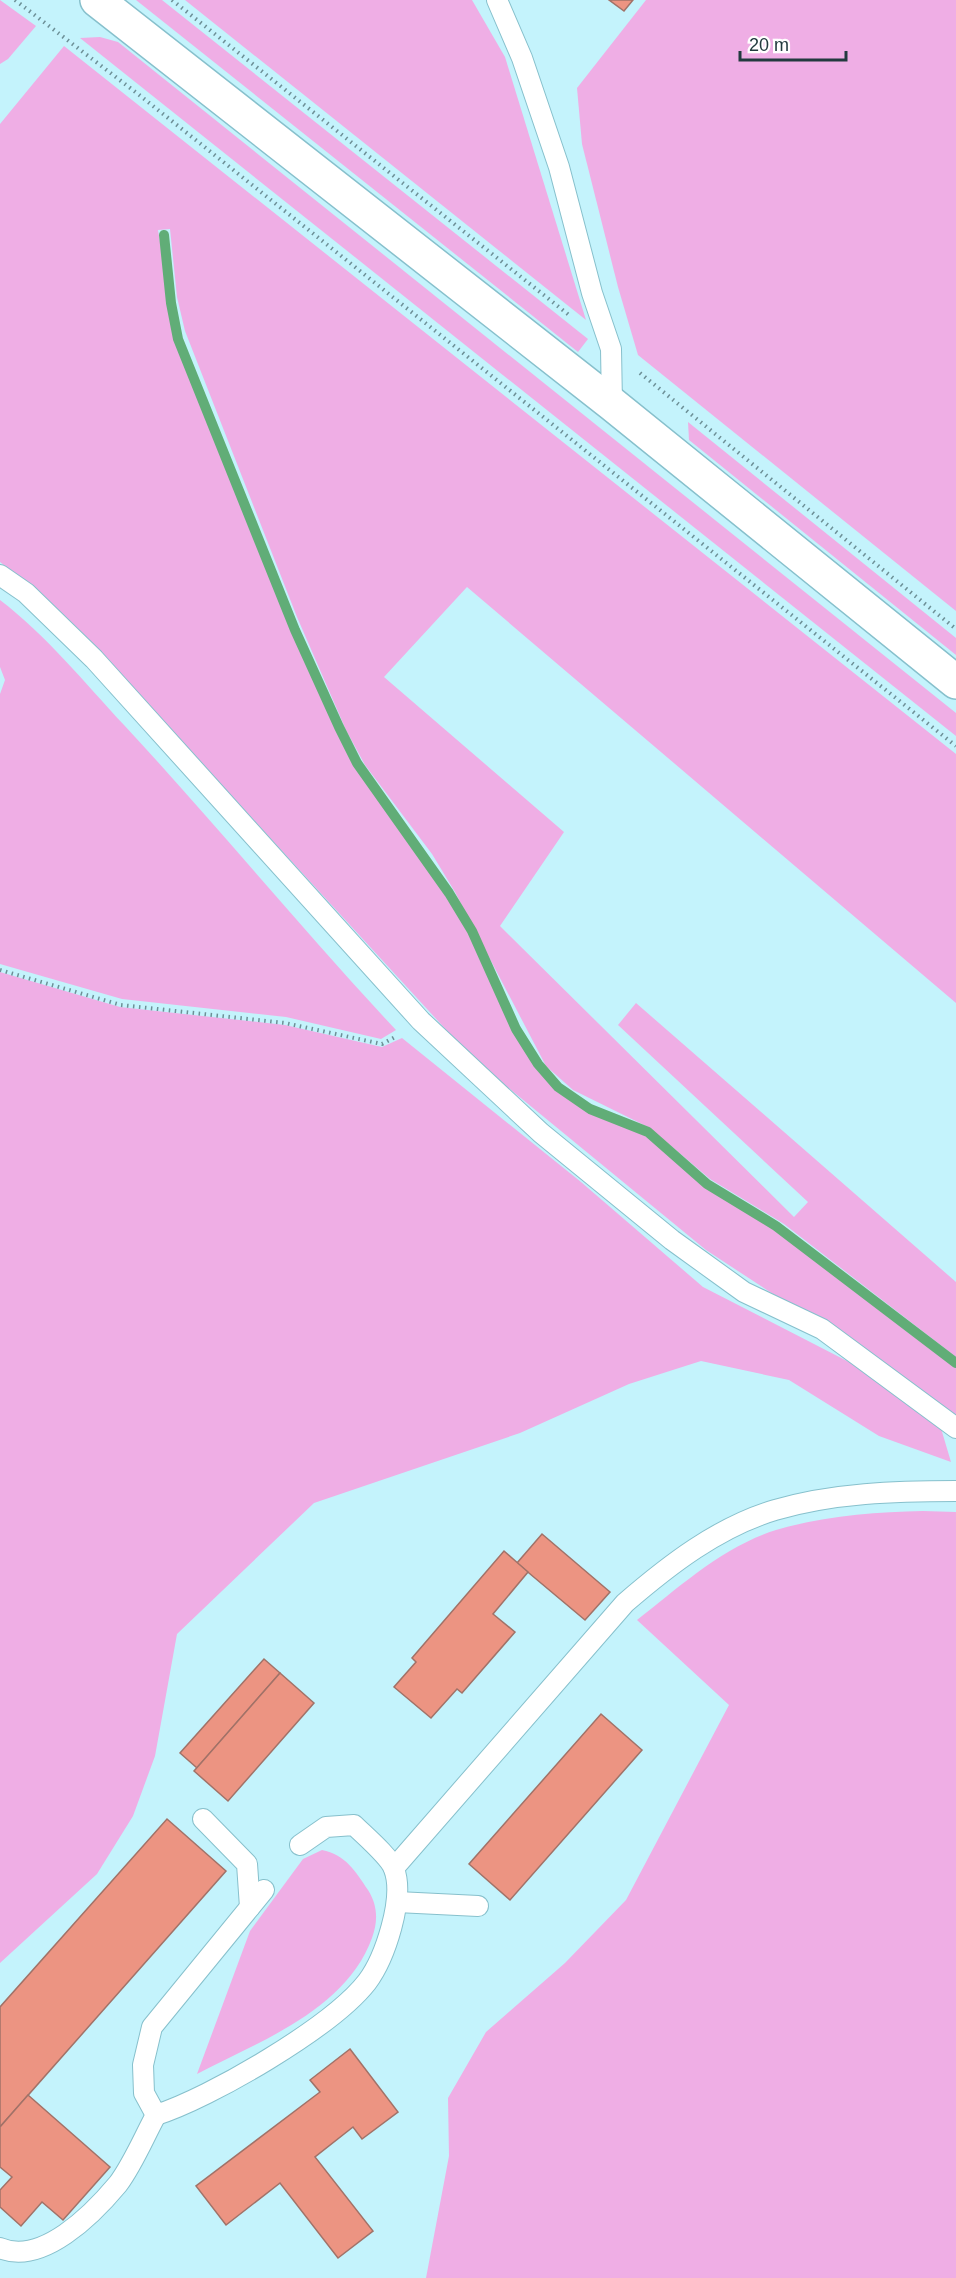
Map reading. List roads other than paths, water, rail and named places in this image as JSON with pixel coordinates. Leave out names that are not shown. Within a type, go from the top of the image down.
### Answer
[{"type":"street","points":[[97,0],[612,404],[956,682]]},
{"type":"lane","points":[[497,0],[522,58],[559,167],[592,293],[610,349],[612,404]]},
{"type":"lane","points":[[0,575],[26,594],[94,659],[421,1021],[542,1133],[672,1240],[744,1292],[822,1329],[956,1428]]},
{"type":"lane","points":[[394,1868],[625,1603],[669,1566],[718,1535],[774,1510],[837,1498],[908,1491],[956,1491]]},
{"type":"lane","points":[[202,1819],[247,1864],[250,1906]]},
{"type":"lane","points":[[0,2248],[12,2253],[50,2245],[78,2223],[119,2183],[156,2115],[183,2106],[282,2050],[324,2021],[367,1981],[388,1939],[396,1902],[394,1868],[354,1825],[326,1827],[300,1845]]},
{"type":"lane","points":[[156,2115],[144,2093],[143,2084],[143,2065],[152,2027],[264,1890]]},
{"type":"lane","points":[[396,1902],[478,1906]]},
{"type":"waterway","points":[[164,235],[171,303],[178,339],[295,630],[357,763],[449,893],[472,931],[516,1029],[538,1064],[558,1087],[590,1109],[648,1132],[707,1184],[776,1226],[956,1363]]}]
